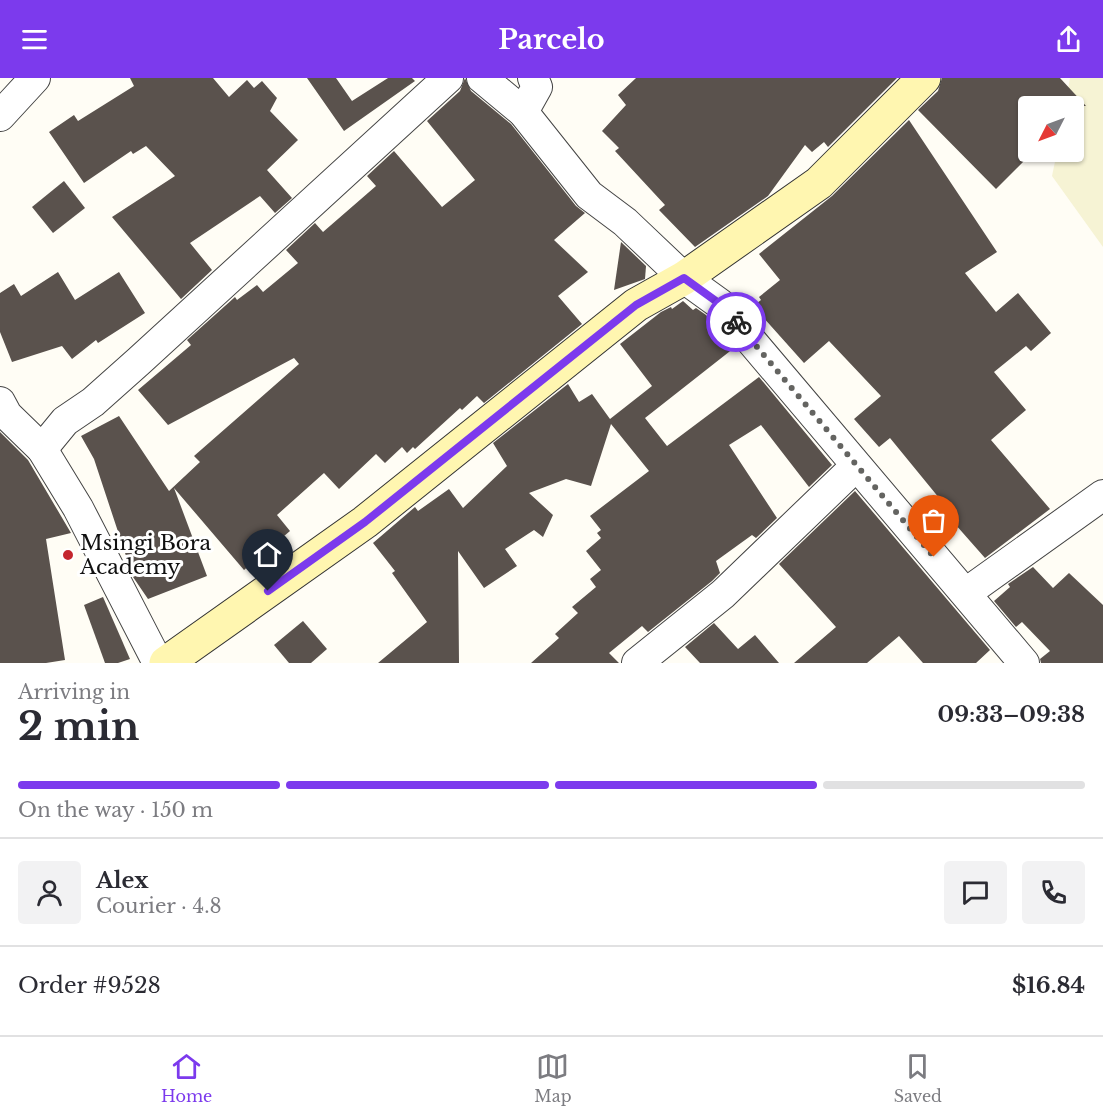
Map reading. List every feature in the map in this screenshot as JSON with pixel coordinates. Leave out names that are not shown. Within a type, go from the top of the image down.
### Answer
[{"type":"street","points":[[0,116],[35,78]]},
{"type":"street","points":[[42,449],[65,421],[93,402],[140,361],[448,78]]},
{"type":"street","points":[[482,78],[523,112],[589,195],[625,222],[684,278],[720,304],[1024,663]]},
{"type":"street","points":[[523,112],[537,87],[533,78]]},
{"type":"street","points":[[166,663],[365,522],[636,305],[684,278],[819,183],[924,78]]},
{"type":"street","points":[[0,402],[7,415],[42,449],[78,508],[158,663]]},
{"type":"street","points":[[637,663],[723,594],[856,466]]},
{"type":"street","points":[[966,593],[1103,495]]},
{"type":"shaded area","points":[[1070,78],[1103,78],[1103,247],[1052,176],[1055,162],[1084,162],[1084,96],[1067,96]]},
{"type":"building","points":[[130,78],[213,78],[229,97],[247,80],[254,88],[262,81],[277,98],[270,111],[298,140],[267,170],[292,198],[275,213],[260,196],[190,243],[212,270],[181,299],[112,217],[175,176],[146,146],[133,154],[131,151],[84,183],[49,132],[74,115],[78,121],[134,86]]},
{"type":"building","points":[[307,78],[336,78],[352,101],[388,78],[412,78],[415,81],[344,131]]},
{"type":"building","points":[[465,78],[471,91],[511,124],[576,206],[585,213],[554,240],[588,272],[558,296],[582,324],[484,403],[477,396],[462,410],[460,408],[415,449],[413,447],[407,453],[402,447],[385,463],[376,454],[339,489],[324,473],[277,515],[290,531],[244,570],[174,488],[207,576],[148,599],[133,577],[94,459],[81,436],[119,416],[169,491],[200,462],[194,456],[299,364],[294,358],[168,425],[138,390],[191,345],[187,340],[235,297],[237,300],[257,285],[263,292],[298,263],[286,250],[315,223],[323,232],[376,186],[367,176],[394,151],[442,207],[475,180],[427,121],[460,91]]},
{"type":"building","points":[[636,78],[897,78],[828,147],[824,142],[812,152],[805,145],[768,196],[695,247],[659,210],[665,205],[615,151],[619,148],[602,131],[626,105],[618,95]]},
{"type":"building","points":[[942,78],[1060,78],[1077,96],[1018,96],[1018,162],[1023,162],[996,189],[918,110],[938,91]]},
{"type":"building","points":[[909,120],[997,252],[965,273],[996,312],[1018,293],[1051,333],[1031,351],[1026,346],[994,372],[1026,410],[991,440],[1050,509],[985,558],[940,507],[944,504],[890,438],[879,447],[854,419],[881,396],[829,341],[804,363],[753,306],[761,300],[759,297],[780,280],[759,254],[832,196]]},
{"type":"building","points":[[64,181],[85,208],[53,233],[32,207]]},
{"type":"building","points":[[621,242],[646,266],[645,279],[614,290]]},
{"type":"building","points":[[58,272],[75,300],[119,272],[145,313],[98,343],[96,340],[72,359],[62,346],[12,362],[0,332],[0,293],[14,284],[21,296]]},
{"type":"building","points":[[683,301],[693,310],[696,308],[706,315],[734,348],[645,418],[667,446],[759,377],[832,465],[809,487],[761,425],[729,445],[777,518],[756,538],[752,535],[716,561],[720,573],[712,581],[648,632],[642,626],[609,653],[619,663],[531,663],[559,638],[555,634],[578,613],[572,607],[596,587],[590,579],[601,570],[586,551],[601,538],[597,533],[601,530],[590,516],[649,471],[611,424],[591,486],[566,479],[529,493],[553,515],[543,537],[534,530],[505,549],[517,566],[484,588],[458,551],[459,663],[378,663],[427,622],[392,573],[395,571],[373,543],[415,507],[418,511],[449,489],[463,508],[507,466],[493,443],[568,384],[579,402],[592,394],[610,419],[652,386],[620,344],[661,312],[671,307],[672,309]]},
{"type":"building","points":[[0,432],[28,460],[71,533],[46,539],[65,660],[46,663],[0,663]]},
{"type":"building","points":[[855,491],[990,650],[976,663],[923,663],[899,636],[867,663],[794,663],[836,627],[779,564]]},
{"type":"building","points":[[1033,567],[1053,588],[1069,573],[1103,605],[1103,663],[1041,663],[1040,659],[1050,651],[1022,622],[1016,627],[994,601],[1010,587],[1008,584]]},
{"type":"building","points":[[103,597],[130,659],[118,663],[105,663],[84,605]]},
{"type":"building","points":[[303,621],[327,649],[311,663],[289,663],[274,645]]},
{"type":"building","points":[[714,623],[738,649],[755,635],[779,663],[700,663],[685,647]]},
{"type":"way so far","points":[[736,322],[934,557]]},
{"type":"place","name":"Msingi Bora Academy","points":[[68,555]]},
{"type":"route","points":[[268,591],[365,522],[636,305],[684,278],[720,304],[736,322]]}]
